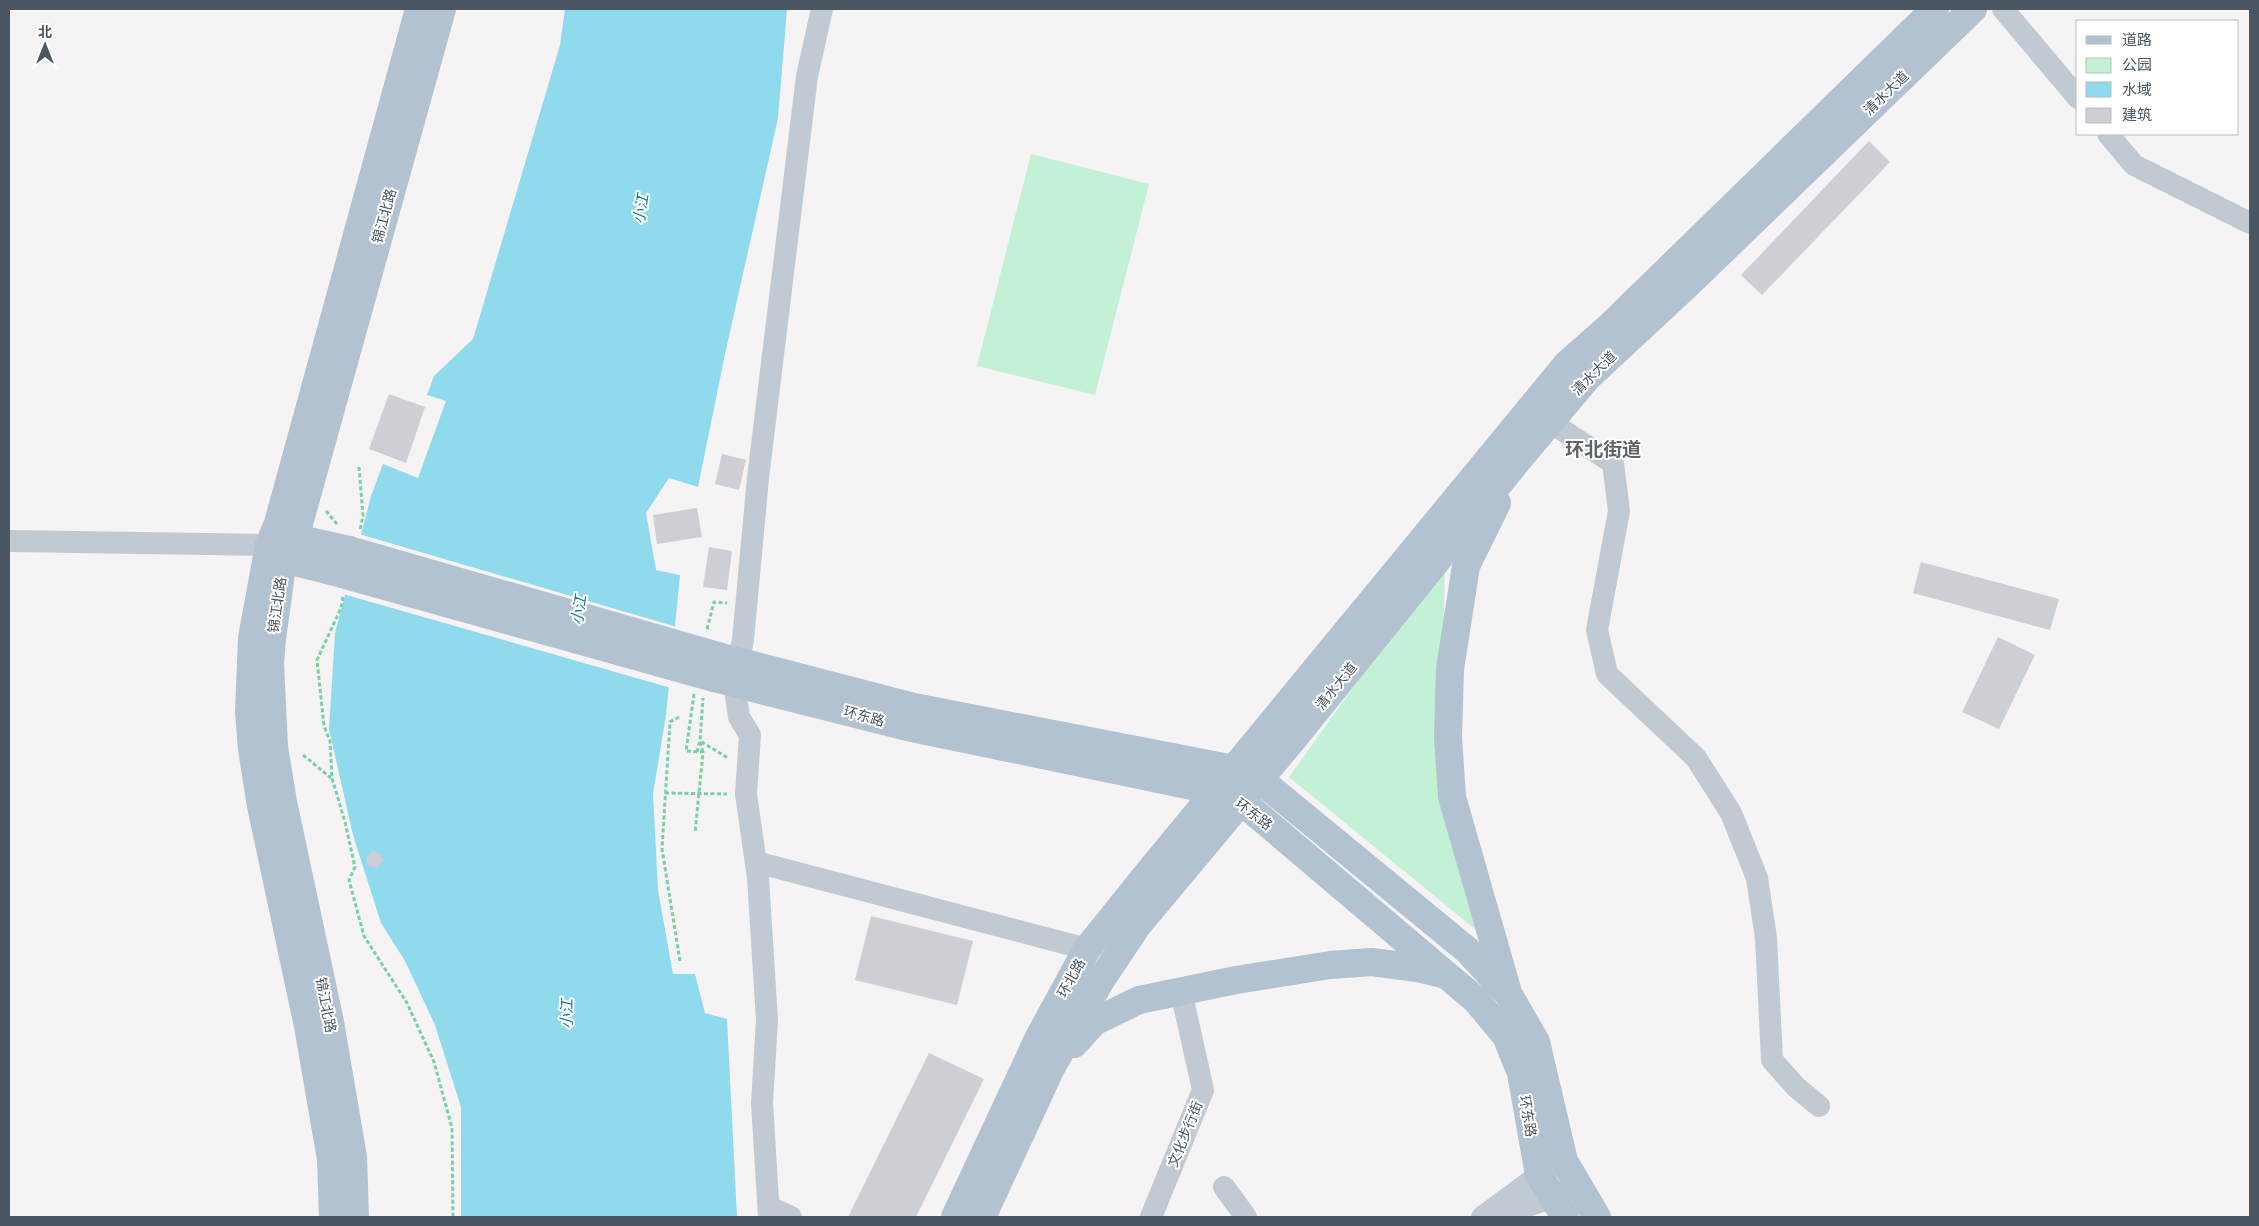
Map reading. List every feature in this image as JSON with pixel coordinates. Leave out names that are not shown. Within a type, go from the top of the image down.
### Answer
[{"type":"main road","name":"锦江北路","points":[[355,1217],[353,1156],[330,1022],[283,802],[274,747],[270,663],[282,548],[278,523],[419,9]]},
{"type":"main road","name":"锦江北路","points":[[333,1217],[331,1159],[328,1140],[308,1026],[261,806],[252,749],[249,712],[252,638],[282,548],[442,9]]},
{"type":"main road","name":"清水大道","points":[[1234,769],[1567,364],[1609,327],[1935,9]]},
{"type":"main road","name":"清水大道","points":[[1260,780],[1518,460],[1588,377],[1688,284],[1974,9]]},
{"type":"main road","points":[[1509,995],[1452,797],[1448,737],[1450,669],[1466,566],[1518,460]]},
{"type":"main road","points":[[282,548],[347,555],[716,670]]},
{"type":"main road","name":"环东路","points":[[716,670],[1234,769],[1260,780],[1467,950],[1509,995],[1536,1042],[1564,1161],[1597,1217]]},
{"type":"main road","name":"环东路","points":[[716,670],[907,727],[1216,791],[1242,801],[1476,1000],[1506,1036],[1520,1073],[1552,1196]]},
{"type":"main road","name":"环北路","points":[[955,1217],[1039,1037],[1088,949],[1234,769]]},
{"type":"main road","name":"环北路","points":[[982,1217],[1051,1068],[1101,980],[1137,926],[1260,780]]},
{"type":"main road","points":[[1051,1068],[1094,1022],[1140,1000],[1245,978],[1372,962],[1418,968],[1448,976]]},
{"type":"street","points":[[791,1217],[769,1212],[762,1103],[767,1020],[756,862],[746,794],[750,735],[716,670],[743,640],[758,478],[807,76],[822,9]]},
{"type":"street","points":[[2003,9],[2076,96]]},
{"type":"street","points":[[2109,135],[2134,166],[2250,223]]},
{"type":"street","points":[[1550,422],[1613,463],[1619,511],[1597,630],[1607,674],[1696,758],[1731,813],[1758,878],[1766,938],[1772,1060],[1796,1087],[1819,1106]]},
{"type":"street","points":[[9,541],[282,548]]},
{"type":"street","points":[[756,862],[1088,949]]},
{"type":"street","name":"文化步行街","points":[[1151,1217],[1203,1090],[1181,991]]},
{"type":"street","points":[[1552,1196],[1564,1161]]},
{"type":"street","points":[[1496,1217],[1552,1196],[1577,1184]]},
{"type":"street","points":[[1224,1187],[1246,1217]]},
{"type":"street","points":[[1482,1217],[1552,1196]]},
{"type":"path","points":[[359,467],[363,516],[347,555],[340,608],[317,660],[324,726],[330,741],[332,778],[346,822],[355,867],[349,880],[364,936],[410,1012],[434,1062],[452,1128],[453,1217]]},
{"type":"path","points":[[323,506],[347,555]]},
{"type":"path","points":[[697,752],[716,670],[714,602],[735,604]]},
{"type":"path","points":[[703,752],[686,750],[716,670]]},
{"type":"path","points":[[679,717],[670,722],[662,849],[680,961]]},
{"type":"path","points":[[695,833],[703,752],[700,741]]},
{"type":"path","points":[[700,741],[748,770]]},
{"type":"path","points":[[303,756],[332,778]]},
{"type":"path","points":[[665,793],[746,794]]},
{"type":"green space","points":[[1031,154],[1149,184],[1095,395],[977,366]]},
{"type":"green space","points":[[1445,559],[1442,721],[1475,929],[1289,777]]},
{"type":"water","name":"小江","points":[[565,9],[787,9],[778,118],[725,354],[698,487],[669,478],[646,513],[656,570],[680,575],[666,715],[653,794],[658,890],[673,974],[695,974],[705,1013],[727,1019],[737,1217],[461,1217],[461,1107],[435,1025],[405,961],[381,923],[353,835],[329,729],[335,633],[371,496],[383,464],[418,478],[446,401],[427,395],[434,376],[473,339],[560,45]]},
{"type":"pier","points":[[359,534],[677,627],[671,688],[343,594]]},
{"type":"building","points":[[1869,141],[1890,162],[1762,295],[1741,275]]},
{"type":"building","points":[[389,394],[425,407],[406,463],[369,449]]},
{"type":"building","points":[[722,454],[746,460],[739,490],[715,484]]},
{"type":"building","points":[[697,508],[702,537],[657,544],[653,515]]},
{"type":"building","points":[[709,547],[732,551],[727,590],[703,587]]},
{"type":"building","points":[[1921,562],[2059,599],[2050,630],[1913,593]]},
{"type":"building","points":[[1998,637],[2035,655],[1999,729],[1962,712]]},
{"type":"building","points":[[372,851],[380,853],[383,861],[377,868],[368,866],[366,858]]},
{"type":"building","points":[[871,916],[973,941],[957,1005],[855,980]]},
{"type":"building","points":[[929,1053],[984,1079],[916,1217],[848,1217]]},
{"type":"district","name":"环北街道","points":[[1603,449]]}]
